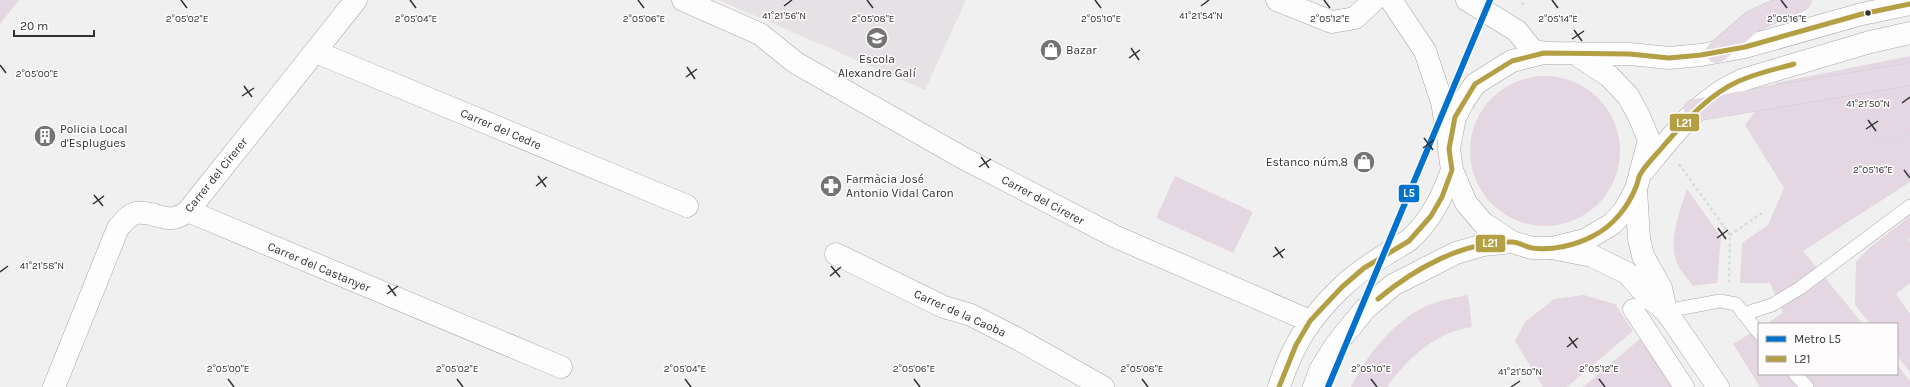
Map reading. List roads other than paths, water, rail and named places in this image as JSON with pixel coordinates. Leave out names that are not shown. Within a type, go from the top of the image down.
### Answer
[{"type":"highway","points":[[1717,52],[1753,21],[1800,0]]},
{"type":"highway","points":[[1695,110],[1747,100],[1910,74]]},
{"type":"street","name":"Carrer del Cirerer","points":[[54,387],[118,228],[129,217],[137,213],[153,214],[171,219],[180,217],[188,211],[356,0]]},
{"type":"street","name":"Carrer del Cirerer","points":[[683,0],[760,34],[796,63],[963,158],[1114,236],[1310,321]]},
{"type":"street","points":[[1278,0],[1332,22],[1355,18],[1374,0]]},
{"type":"street","points":[[1391,0],[1425,51],[1442,102],[1452,170],[1466,202],[1483,223],[1512,242],[1532,248],[1552,248],[1592,256],[1627,273],[1648,297],[1666,311],[1718,387]]},
{"type":"street","points":[[1467,0],[1517,32],[1532,50],[1544,53]]},
{"type":"street","points":[[1449,149],[1455,117],[1463,102],[1476,84],[1512,61],[1544,53],[1630,54],[1669,58],[1717,52],[1745,47],[1862,14],[1910,4]]},
{"type":"street","points":[[1552,248],[1586,240],[1612,224],[1624,211],[1639,181],[1695,110],[1730,85],[1742,80],[1870,42],[1910,33]]},
{"type":"street","name":"Carrer del Cedre","points":[[316,52],[687,206]]},
{"type":"street","points":[[1574,53],[1609,76],[1628,96],[1639,116],[1649,140],[1639,181],[1639,239],[1643,256],[1661,288],[1666,311]]},
{"type":"street","points":[[1279,387],[1296,346],[1310,321],[1342,287],[1359,273],[1409,240],[1432,216],[1442,197],[1452,170]]},
{"type":"street","name":"Carrer del Castanyer","points":[[188,211],[561,367]]},
{"type":"street","points":[[1314,387],[1320,370],[1335,346],[1365,309],[1393,285],[1456,253],[1483,245],[1512,242]]},
{"type":"street","name":"Carrer de la Caoba","points":[[836,254],[944,307],[971,315],[1018,339],[1104,387]]},
{"type":"street","points":[[1633,309],[1684,387]]},
{"type":"lane","points":[[1743,314],[1772,305],[1800,288],[1910,206]]},
{"type":"lane","points":[[1666,311],[1720,301],[1736,304],[1758,332]]},
{"type":"lane","points":[[1797,375],[1807,387]]},
{"type":"metro line","name":"L5","points":[[1328,387],[1490,0]]},
{"type":"place","name":"Escola Alexandre Galí","points":[[877,38]]},
{"type":"place","name":"Bazar","points":[[1051,50]]},
{"type":"place","name":"Policia Local d'Esplugues","points":[[45,136]]},
{"type":"place","name":"Estanco núm.8","points":[[1364,162]]},
{"type":"place","name":"Farmàcia José Antonio Vidal Caron","points":[[831,186]]}]
